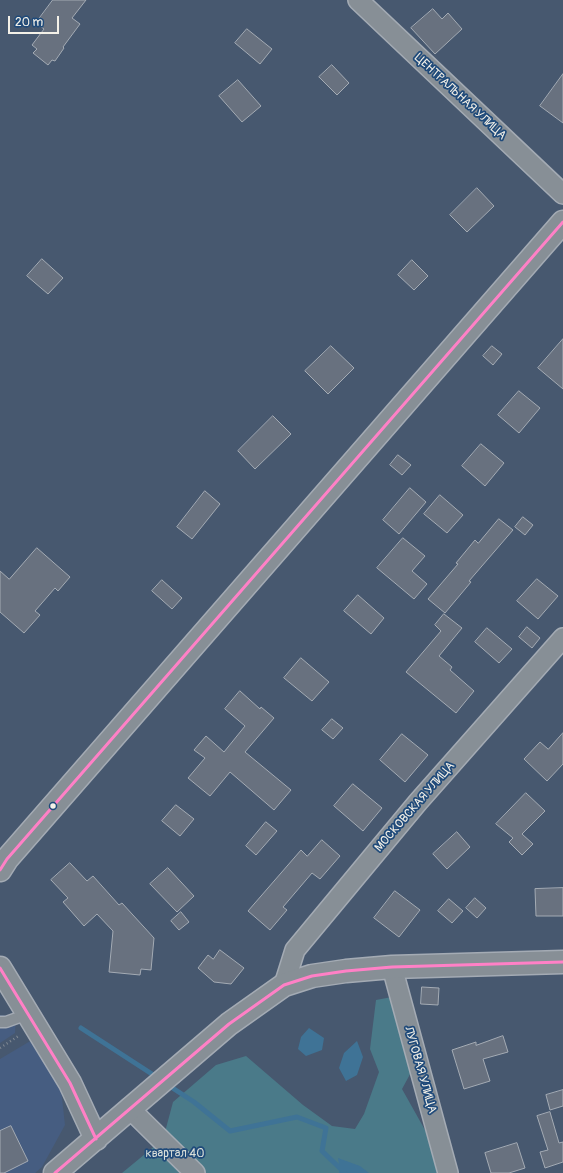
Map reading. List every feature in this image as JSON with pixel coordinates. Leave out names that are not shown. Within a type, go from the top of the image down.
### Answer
[{"type":"street","name":"ЦЕНТРАЛЬНАЯ УЛИЦА","points":[[358,0],[563,194]]},
{"type":"street","points":[[0,870],[7,859],[563,222]]},
{"type":"street","name":"МОСКОВСКАЯ УЛИЦА","points":[[284,985],[295,950],[418,802],[563,638]]},
{"type":"street","points":[[55,1173],[229,1024],[284,985],[312,976],[328,973],[392,967],[563,962]]},
{"type":"street","name":"ЛУГОВАЯ УЛИЦА","points":[[392,967],[448,1173]]},
{"type":"street","points":[[0,968],[70,1083],[96,1139]]},
{"type":"street","points":[[130,1108],[195,1173]]},
{"type":"lane","points":[[0,1022],[6,1022],[28,1014]]},
{"type":"shaded area","points":[[0,1015],[16,1016],[15,1033],[0,1043]]},
{"type":"shaded area","points":[[309,1028],[324,1038],[322,1050],[306,1056],[298,1049],[301,1037]]},
{"type":"shaded area","points":[[32,1040],[60,1080],[65,1125],[42,1167],[35,1173],[0,1173],[0,1059]]},
{"type":"shaded area","points":[[357,1041],[363,1057],[357,1075],[346,1081],[339,1068],[344,1053]]},
{"type":"shaded area","points":[[338,1158],[360,1166],[369,1173],[339,1173],[340,1169]]},
{"type":"green space","name":"квартал 40","points":[[408,994],[421,1054],[402,1089],[425,1130],[449,1150],[456,1173],[122,1173],[168,1135],[165,1132],[173,1102],[216,1065],[246,1056],[303,1105],[332,1126],[355,1129],[364,1114],[379,1072],[370,1049],[376,1000]]},
{"type":"building","points":[[53,0],[86,0],[72,18],[80,24],[63,47],[64,48],[55,61],[52,60],[48,65],[33,53],[37,49],[32,45],[44,29],[36,23]]},
{"type":"building","points":[[433,9],[442,19],[448,13],[462,29],[435,54],[411,28]]},
{"type":"building","points":[[247,29],[272,49],[260,64],[235,43]]},
{"type":"building","points":[[332,65],[349,83],[337,95],[319,77]]},
{"type":"building","points":[[563,74],[563,123],[540,106]]},
{"type":"building","points":[[238,80],[261,106],[242,122],[219,96]]},
{"type":"building","points":[[477,188],[494,206],[467,232],[450,215]]},
{"type":"building","points":[[42,259],[63,278],[48,294],[27,276]]},
{"type":"building","points":[[412,260],[428,276],[414,290],[398,275]]},
{"type":"building","points":[[563,339],[563,389],[538,368]]},
{"type":"building","points":[[331,346],[354,368],[328,394],[305,371]]},
{"type":"building","points":[[492,346],[502,354],[493,365],[483,356]]},
{"type":"building","points":[[519,391],[540,408],[519,433],[498,415]]},
{"type":"building","points":[[273,416],[291,434],[255,469],[238,451]]},
{"type":"building","points":[[481,444],[504,463],[485,486],[462,466]]},
{"type":"building","points":[[398,455],[411,465],[402,475],[390,465]]},
{"type":"building","points":[[410,488],[426,502],[399,534],[383,520]]},
{"type":"building","points":[[205,491],[220,504],[192,539],[177,527]]},
{"type":"building","points":[[440,495],[463,515],[447,533],[424,514]]},
{"type":"building","points":[[523,517],[533,525],[525,535],[515,527]]},
{"type":"building","points":[[499,519],[513,530],[469,581],[471,582],[445,613],[428,599],[458,564],[456,563],[475,540],[478,543]]},
{"type":"building","points":[[403,538],[425,556],[412,571],[427,584],[414,599],[377,568]]},
{"type":"building","points":[[37,548],[70,577],[58,591],[55,588],[35,611],[40,615],[24,633],[0,612],[0,571],[9,579]]},
{"type":"building","points":[[537,579],[558,596],[538,619],[517,601]]},
{"type":"building","points":[[162,580],[182,598],[172,609],[152,591]]},
{"type":"building","points":[[358,595],[384,618],[371,634],[344,611]]},
{"type":"building","points":[[444,614],[462,628],[439,656],[452,667],[450,670],[474,691],[456,713],[406,672],[441,631],[435,625]]},
{"type":"building","points":[[527,627],[540,638],[532,648],[519,637]]},
{"type":"building","points":[[487,628],[512,649],[499,663],[475,642]]},
{"type":"building","points":[[301,658],[329,682],[312,701],[284,678]]},
{"type":"building","points":[[240,691],[260,709],[261,707],[274,718],[245,752],[291,790],[274,810],[230,772],[210,796],[188,778],[205,758],[194,750],[206,736],[224,752],[245,726],[225,709]]},
{"type":"building","points":[[332,719],[343,728],[333,739],[322,730]]},
{"type":"building","points":[[563,733],[563,764],[547,781],[524,759],[540,742],[548,749]]},
{"type":"building","points":[[402,734],[428,755],[405,782],[380,760]]},
{"type":"building","points":[[353,784],[382,808],[363,831],[334,806]]},
{"type":"building","points":[[526,793],[545,811],[522,834],[533,844],[522,855],[509,842],[513,838],[496,824]]},
{"type":"building","points":[[176,805],[194,819],[180,836],[162,821]]},
{"type":"building","points":[[266,822],[277,831],[256,855],[246,846]]},
{"type":"building","points":[[457,832],[470,847],[447,869],[433,854]]},
{"type":"building","points":[[322,840],[340,856],[320,879],[312,873],[283,907],[287,910],[270,930],[248,911],[301,850],[307,856]]},
{"type":"building","points":[[70,863],[87,881],[93,876],[119,905],[122,903],[154,938],[151,970],[141,969],[140,975],[109,972],[113,931],[97,914],[84,926],[63,902],[68,898],[51,880]]},
{"type":"building","points":[[168,868],[194,896],[177,912],[150,884]]},
{"type":"building","points":[[563,888],[563,916],[536,916],[535,889]]},
{"type":"building","points":[[395,891],[420,910],[399,937],[374,918]]},
{"type":"building","points":[[475,898],[486,908],[477,918],[466,908]]},
{"type":"building","points":[[449,899],[463,911],[452,923],[438,911]]},
{"type":"building","points":[[181,912],[189,922],[179,930],[171,921]]},
{"type":"building","points":[[220,950],[244,968],[231,984],[214,982],[198,968],[208,955],[213,959]]},
{"type":"building","points":[[422,987],[439,988],[438,1005],[421,1004]]},
{"type":"building","points":[[503,1036],[508,1052],[483,1059],[490,1081],[464,1089],[452,1050],[476,1042],[476,1045]]},
{"type":"building","points":[[563,1090],[563,1106],[550,1110],[546,1095]]},
{"type":"building","points":[[550,1112],[559,1143],[563,1142],[563,1162],[545,1168],[540,1152],[548,1150],[537,1116]]},
{"type":"building","points":[[11,1126],[28,1161],[4,1173],[0,1173],[0,1131]]},
{"type":"building","points":[[517,1143],[525,1168],[509,1173],[491,1173],[485,1153]]},
{"type":"waterway","points":[[81,1028],[155,1076]]},
{"type":"waterway","points":[[171,1087],[194,1102],[230,1131],[297,1117],[326,1128],[322,1151],[345,1173]]},
{"type":"transit line","points":[[0,870],[7,859],[563,222]]},
{"type":"transit line","points":[[55,1173],[229,1024],[284,985],[312,976],[392,967],[563,962]]},
{"type":"transit line","points":[[0,968],[70,1083],[96,1139]]}]
